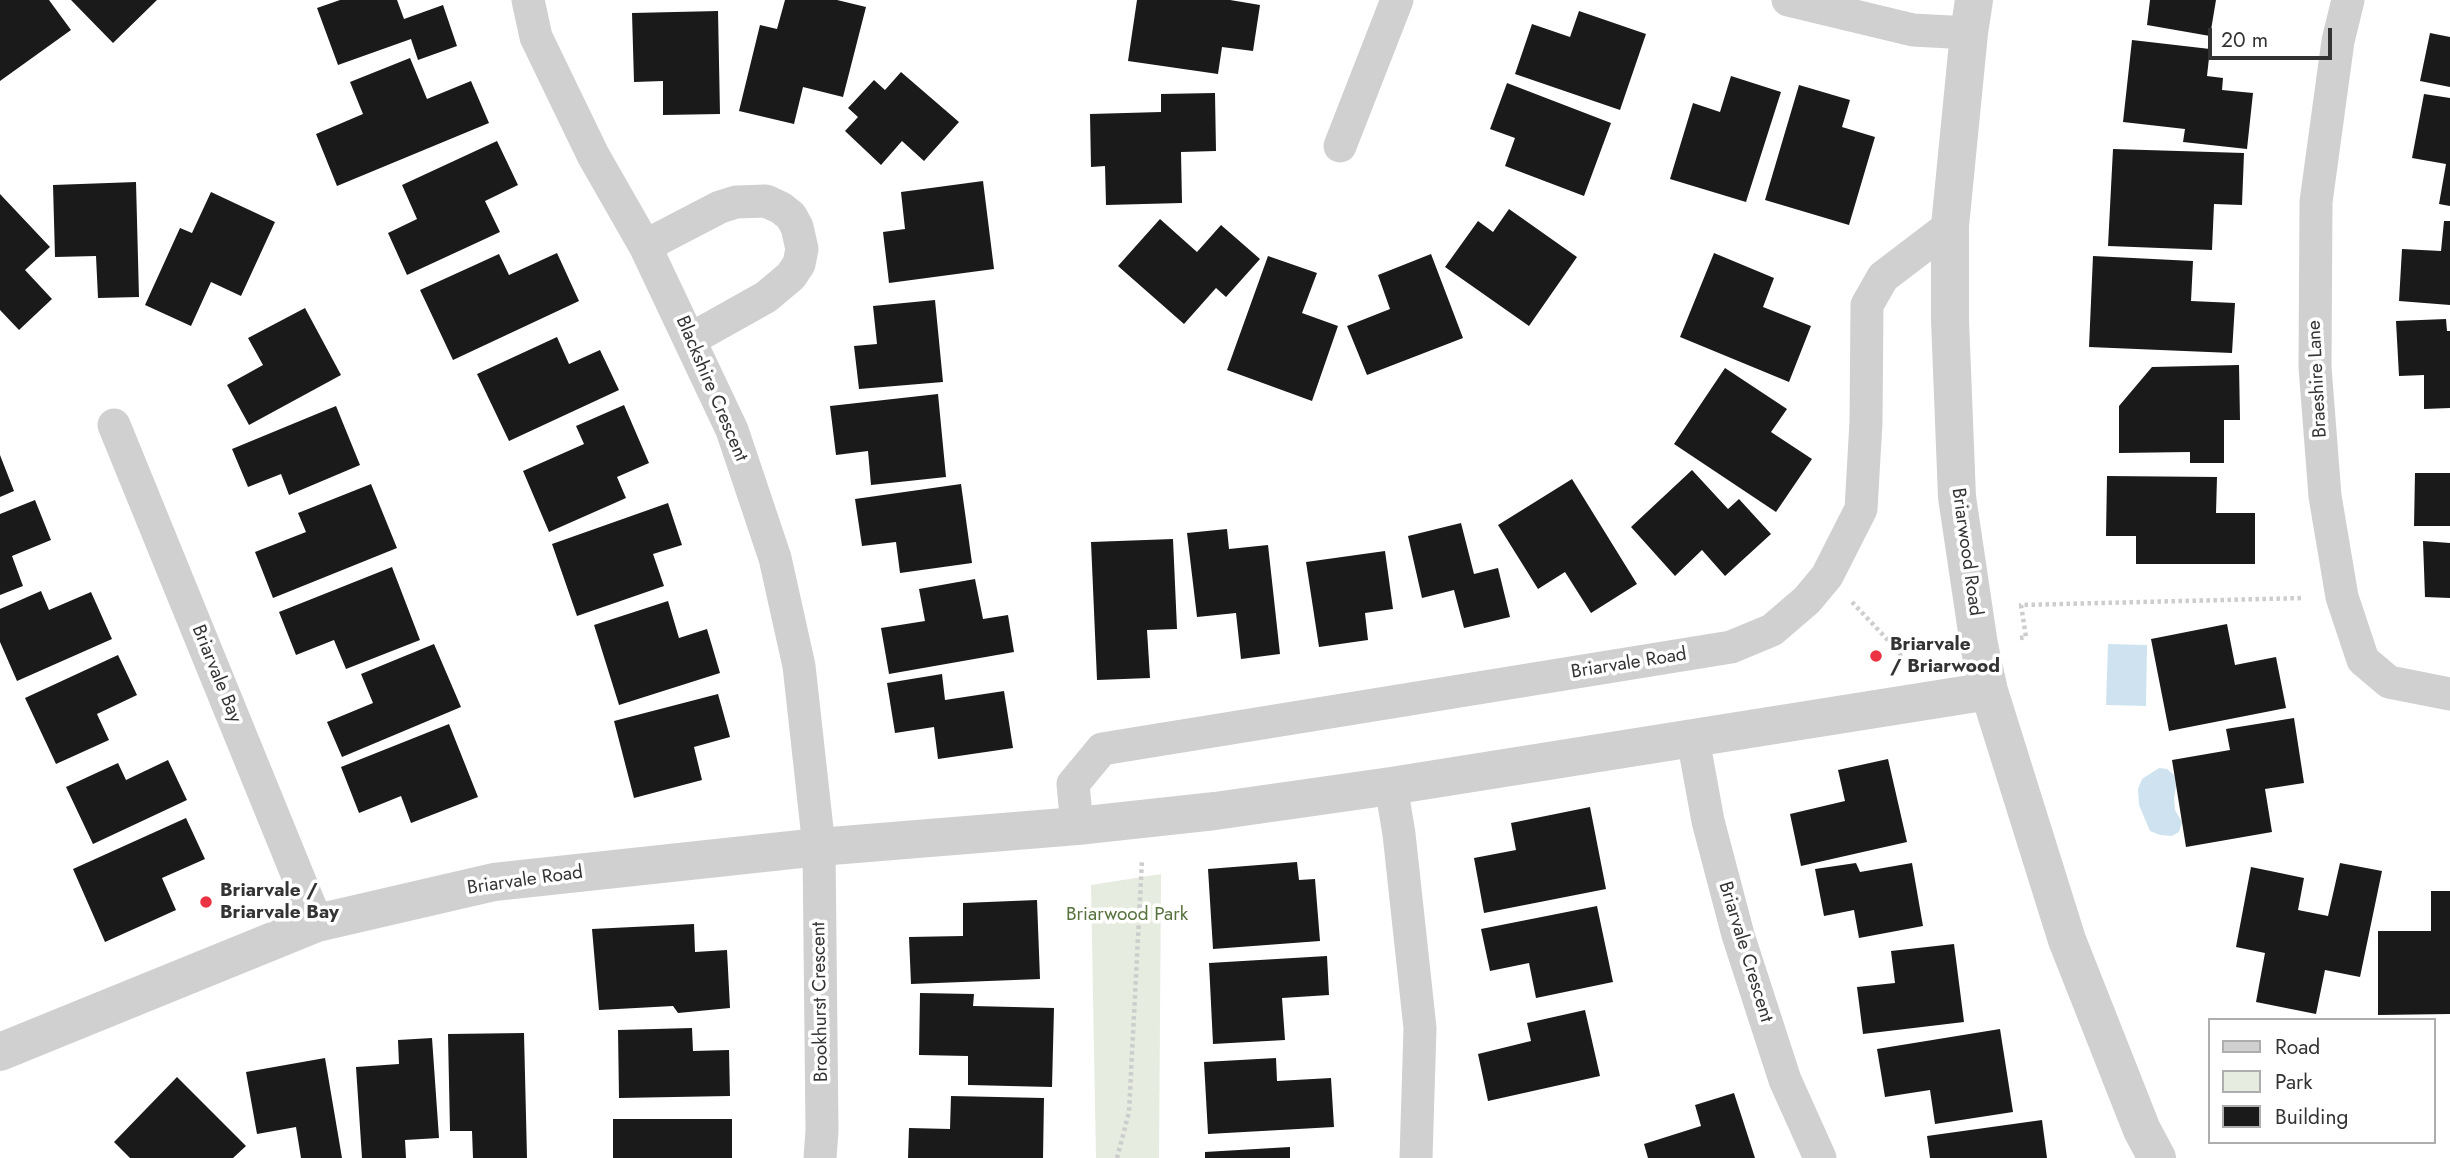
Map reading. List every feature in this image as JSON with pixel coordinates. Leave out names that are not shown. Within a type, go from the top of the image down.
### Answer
[{"type":"street","name":"Blackshire Crescent","points":[[528,0],[536,37],[593,155],[645,246],[732,430],[775,558],[799,666],[819,847]]},
{"type":"street","points":[[1340,146],[1397,0]]},
{"type":"street","points":[[1788,0],[1913,30],[1972,17]]},
{"type":"street","name":"Braeshire Lane","points":[[2347,0],[2338,41],[2316,202],[2315,367],[2325,496],[2342,597],[2363,660],[2389,682],[2450,694]]},
{"type":"street","name":"Briarwood Road","points":[[1972,17],[1950,226],[1951,372],[1957,497],[1979,645],[1989,691],[2067,940],[2142,1130],[2157,1158]]},
{"type":"street","points":[[645,246],[720,207],[736,202],[766,201],[781,208],[797,227],[802,249],[799,264],[791,276],[766,297],[691,339]]},
{"type":"street","name":"Briarvale Road","points":[[1077,826],[1073,784],[1102,749],[1731,647],[1772,630],[1807,600],[1827,576],[1861,509],[1866,422],[1867,305],[1883,277],[1950,226]]},
{"type":"street","name":"Briarvale Bay","points":[[114,425],[317,923]]},
{"type":"street","name":"Briarvale Road","points":[[0,1052],[317,923],[494,882],[819,847],[1077,826],[1216,811],[1391,786],[1989,691]]},
{"type":"street","name":"Briarvale Crescent","points":[[1693,738],[1708,821],[1738,935],[1785,1080],[1819,1158]]},
{"type":"street","points":[[1391,786],[1399,834],[1420,1028],[1416,1158]]},
{"type":"street","name":"Brookhurst Crescent","points":[[819,847],[820,1158]]},
{"type":"path","points":[[1827,576],[1900,653],[1909,704]]},
{"type":"path","points":[[1979,645],[2026,637],[2021,605],[2304,597]]},
{"type":"path","points":[[1117,1158],[1129,1112],[1142,853]]},
{"type":"green space","name":"Briarwood Park","points":[[1161,874],[1159,1158],[1096,1158],[1091,885]]},
{"type":"water","points":[[2108,644],[2147,645],[2146,706],[2106,705]]},
{"type":"water","points":[[2159,768],[2167,769],[2174,775],[2175,810],[2182,822],[2179,832],[2172,836],[2150,831],[2139,805],[2138,789],[2142,779]]},
{"type":"building","points":[[0,0],[49,0],[71,30],[0,81]]},
{"type":"building","points":[[71,0],[157,0],[113,43]]},
{"type":"building","points":[[340,0],[397,0],[404,19],[443,5],[457,46],[418,60],[411,39],[338,65],[317,8]]},
{"type":"building","points":[[785,0],[837,0],[866,7],[843,97],[803,87],[794,124],[739,111],[760,25],[777,29]]},
{"type":"building","points":[[1137,0],[1230,0],[1260,5],[1253,51],[1222,47],[1218,74],[1128,61]]},
{"type":"building","points":[[2150,0],[2216,0],[2210,36],[2147,25]]},
{"type":"building","points":[[718,11],[720,114],[663,115],[663,81],[634,82],[632,13]]},
{"type":"building","points":[[1579,11],[1646,34],[1620,110],[1515,74],[1532,24],[1570,37]]},
{"type":"building","points":[[2430,33],[2450,37],[2450,87],[2420,81]]},
{"type":"building","points":[[2132,40],[2210,49],[2207,76],[2223,78],[2222,90],[2253,93],[2247,149],[2183,142],[2185,129],[2123,122]]},
{"type":"building","points":[[410,58],[427,99],[471,81],[489,123],[337,186],[316,134],[363,114],[350,82]]},
{"type":"building","points":[[901,72],[959,122],[924,161],[902,141],[881,165],[845,131],[858,117],[848,108],[874,80],[885,90]]},
{"type":"building","points":[[1731,76],[1781,92],[1746,202],[1670,179],[1693,103],[1720,112]]},
{"type":"building","points":[[1507,83],[1611,123],[1584,196],[1505,166],[1515,138],[1490,129]]},
{"type":"building","points":[[1799,85],[1850,100],[1842,127],[1875,137],[1849,225],[1765,200]]},
{"type":"building","points":[[1215,93],[1216,151],[1181,152],[1182,203],[1106,205],[1105,166],[1091,167],[1090,114],[1161,112],[1161,94]]},
{"type":"building","points":[[2424,94],[2450,98],[2450,206],[2439,204],[2446,164],[2412,158]]},
{"type":"building","points":[[497,141],[518,185],[485,201],[500,232],[407,275],[388,233],[417,219],[402,185]]},
{"type":"building","points":[[2113,149],[2244,153],[2242,205],[2214,204],[2212,250],[2108,246]]},
{"type":"building","points":[[983,181],[994,269],[889,283],[883,232],[905,229],[901,192]]},
{"type":"building","points":[[136,182],[139,297],[98,298],[96,256],[55,257],[53,185]]},
{"type":"building","points":[[211,192],[275,222],[241,296],[211,282],[191,326],[145,305],[180,228],[192,233]]},
{"type":"building","points":[[0,194],[50,247],[25,270],[52,299],[19,330],[0,310]]},
{"type":"building","points":[[1509,209],[1577,257],[1529,326],[1445,267],[1478,221],[1493,232]]},
{"type":"building","points":[[1160,219],[1197,252],[1221,225],[1260,259],[1226,297],[1216,288],[1184,324],[1118,266]]},
{"type":"building","points":[[2444,221],[2450,221],[2450,305],[2399,301],[2402,249],[2441,251]]},
{"type":"building","points":[[557,253],[579,301],[453,360],[420,290],[499,254],[509,275]]},
{"type":"building","points":[[1714,253],[1774,278],[1763,307],[1811,326],[1789,382],[1680,337]]},
{"type":"building","points":[[1431,254],[1463,338],[1367,375],[1347,326],[1390,309],[1378,275]]},
{"type":"building","points":[[1268,256],[1317,273],[1302,313],[1338,326],[1312,401],[1227,370]]},
{"type":"building","points":[[2093,256],[2193,261],[2191,301],[2235,303],[2232,353],[2089,347]]},
{"type":"building","points":[[935,300],[943,382],[859,389],[854,346],[877,344],[873,306]]},
{"type":"building","points":[[305,308],[341,375],[249,425],[227,385],[263,365],[248,338]]},
{"type":"building","points":[[2446,319],[2447,331],[2450,331],[2450,408],[2424,409],[2424,375],[2399,376],[2396,321]]},
{"type":"building","points":[[557,337],[569,364],[600,350],[619,390],[509,441],[477,374]]},
{"type":"building","points":[[2239,365],[2240,420],[2224,420],[2224,463],[2190,463],[2190,452],[2119,453],[2119,406],[2152,367]]},
{"type":"building","points":[[1725,368],[1787,409],[1771,432],[1812,459],[1776,512],[1674,444]]},
{"type":"building","points":[[938,394],[946,477],[871,485],[868,451],[836,455],[830,406]]},
{"type":"building","points":[[624,405],[649,463],[617,477],[626,498],[549,532],[523,471],[584,444],[576,426]]},
{"type":"building","points":[[336,406],[360,465],[289,495],[281,474],[248,487],[232,449]]},
{"type":"building","points":[[0,455],[14,491],[0,497]]},
{"type":"building","points":[[1692,470],[1728,509],[1739,499],[1771,534],[1725,576],[1702,550],[1675,576],[1631,527]]},
{"type":"building","points":[[2415,473],[2450,473],[2450,526],[2414,526]]},
{"type":"building","points":[[2107,476],[2217,477],[2216,513],[2255,513],[2255,564],[2136,564],[2136,536],[2106,536]]},
{"type":"building","points":[[1572,479],[1637,584],[1591,613],[1565,572],[1538,589],[1498,525]]},
{"type":"building","points":[[371,484],[397,548],[273,598],[255,552],[306,532],[298,513]]},
{"type":"building","points":[[961,484],[972,563],[900,573],[896,542],[862,546],[855,499]]},
{"type":"building","points":[[35,500],[51,540],[12,556],[23,586],[0,595],[0,514]]},
{"type":"building","points":[[668,503],[682,545],[653,554],[664,586],[577,616],[552,544]]},
{"type":"building","points":[[1461,523],[1474,574],[1498,568],[1510,617],[1464,628],[1454,590],[1422,598],[1408,536]]},
{"type":"building","points":[[1227,529],[1229,549],[1268,545],[1280,654],[1241,659],[1236,613],[1197,617],[1187,533]]},
{"type":"building","points":[[1173,539],[1177,629],[1147,630],[1150,678],[1097,680],[1091,542]]},
{"type":"building","points":[[2423,541],[2450,543],[2450,598],[2425,597]]},
{"type":"building","points":[[1385,551],[1393,609],[1365,613],[1368,640],[1319,647],[1306,562]]},
{"type":"building","points":[[392,567],[420,640],[346,669],[334,640],[296,655],[279,612]]},
{"type":"building","points":[[975,579],[983,619],[1008,615],[1014,652],[889,674],[881,628],[925,621],[919,589]]},
{"type":"building","points":[[41,591],[49,610],[91,592],[112,639],[17,681],[0,642],[0,609]]},
{"type":"building","points":[[668,601],[679,638],[707,629],[720,673],[619,705],[594,625]]},
{"type":"building","points":[[2227,624],[2235,665],[2276,657],[2286,708],[2169,731],[2151,639]]},
{"type":"building","points":[[434,644],[461,707],[342,757],[327,722],[373,703],[361,674]]},
{"type":"building","points":[[118,655],[137,695],[97,714],[109,740],[56,764],[25,698]]},
{"type":"building","points":[[942,674],[945,700],[1004,691],[1013,748],[938,759],[934,727],[895,733],[887,683]]},
{"type":"building","points":[[718,694],[730,737],[694,747],[702,780],[634,798],[614,721]]},
{"type":"building","points":[[2294,718],[2304,783],[2265,789],[2272,832],[2186,847],[2172,760],[2230,750],[2226,729]]},
{"type":"building","points":[[449,724],[478,797],[411,823],[401,796],[359,813],[341,767]]},
{"type":"building","points":[[1888,759],[1907,842],[1801,866],[1790,814],[1845,801],[1838,770]]},
{"type":"building","points":[[168,760],[187,800],[93,844],[66,787],[118,763],[126,780]]},
{"type":"building","points":[[1590,807],[1606,889],[1484,913],[1474,858],[1516,850],[1511,823]]},
{"type":"building","points":[[186,818],[205,859],[162,878],[176,910],[105,942],[73,869]]},
{"type":"building","points":[[1297,862],[1299,880],[1315,879],[1320,941],[1213,949],[1208,869]]},
{"type":"building","points":[[1856,863],[1860,872],[1912,863],[1923,926],[1859,938],[1854,910],[1824,916],[1815,869]]},
{"type":"building","points":[[2340,863],[2382,871],[2360,977],[2325,970],[2316,1014],[2256,1002],[2265,953],[2236,947],[2251,867],[2304,878],[2298,910],[2328,916]]},
{"type":"building","points":[[2431,891],[2450,891],[2450,1014],[2378,1015],[2378,931],[2431,931]]},
{"type":"building","points":[[1037,900],[1040,979],[911,984],[909,937],[963,936],[963,903]]},
{"type":"building","points":[[1597,906],[1613,982],[1536,998],[1529,963],[1490,971],[1481,929]]},
{"type":"building","points":[[694,924],[695,952],[727,950],[730,1008],[678,1013],[673,1006],[599,1010],[592,929]]},
{"type":"building","points":[[1954,944],[1964,1022],[1863,1034],[1857,987],[1895,983],[1891,951]]},
{"type":"building","points":[[1327,956],[1329,995],[1282,998],[1285,1040],[1213,1044],[1209,963]]},
{"type":"building","points":[[920,993],[974,994],[973,1006],[1054,1008],[1052,1087],[968,1085],[968,1056],[919,1055]]},
{"type":"building","points":[[1585,1010],[1600,1076],[1488,1101],[1478,1054],[1531,1041],[1527,1023]]},
{"type":"building","points":[[692,1028],[693,1051],[729,1050],[730,1096],[619,1098],[618,1030]]},
{"type":"building","points":[[2000,1029],[2013,1112],[1935,1124],[1930,1090],[1885,1097],[1877,1049]]},
{"type":"building","points":[[524,1033],[527,1158],[473,1158],[472,1131],[450,1131],[448,1034]]},
{"type":"building","points":[[432,1038],[439,1138],[405,1140],[406,1158],[362,1158],[356,1067],[399,1064],[398,1040]]},
{"type":"building","points":[[325,1058],[342,1158],[301,1158],[296,1127],[257,1134],[246,1072]]},
{"type":"building","points":[[1276,1058],[1277,1081],[1331,1078],[1334,1127],[1208,1134],[1204,1062]]},
{"type":"building","points":[[177,1077],[246,1146],[233,1158],[130,1158],[114,1142]]},
{"type":"building","points":[[1734,1093],[1755,1158],[1648,1158],[1644,1144],[1701,1126],[1695,1105]]},
{"type":"building","points":[[951,1096],[1044,1098],[1043,1158],[908,1158],[909,1128],[950,1129]]},
{"type":"building","points":[[613,1119],[732,1119],[732,1158],[613,1158]]},
{"type":"building","points":[[2042,1120],[2047,1158],[1930,1158],[1927,1136]]},
{"type":"building","points":[[1290,1147],[1290,1158],[1205,1158],[1205,1152]]},
{"type":"place","name":"Briarvale / Briarwood","points":[[1876,656]]},
{"type":"place","name":"Briarvale / Briarvale Bay","points":[[206,902]]}]
